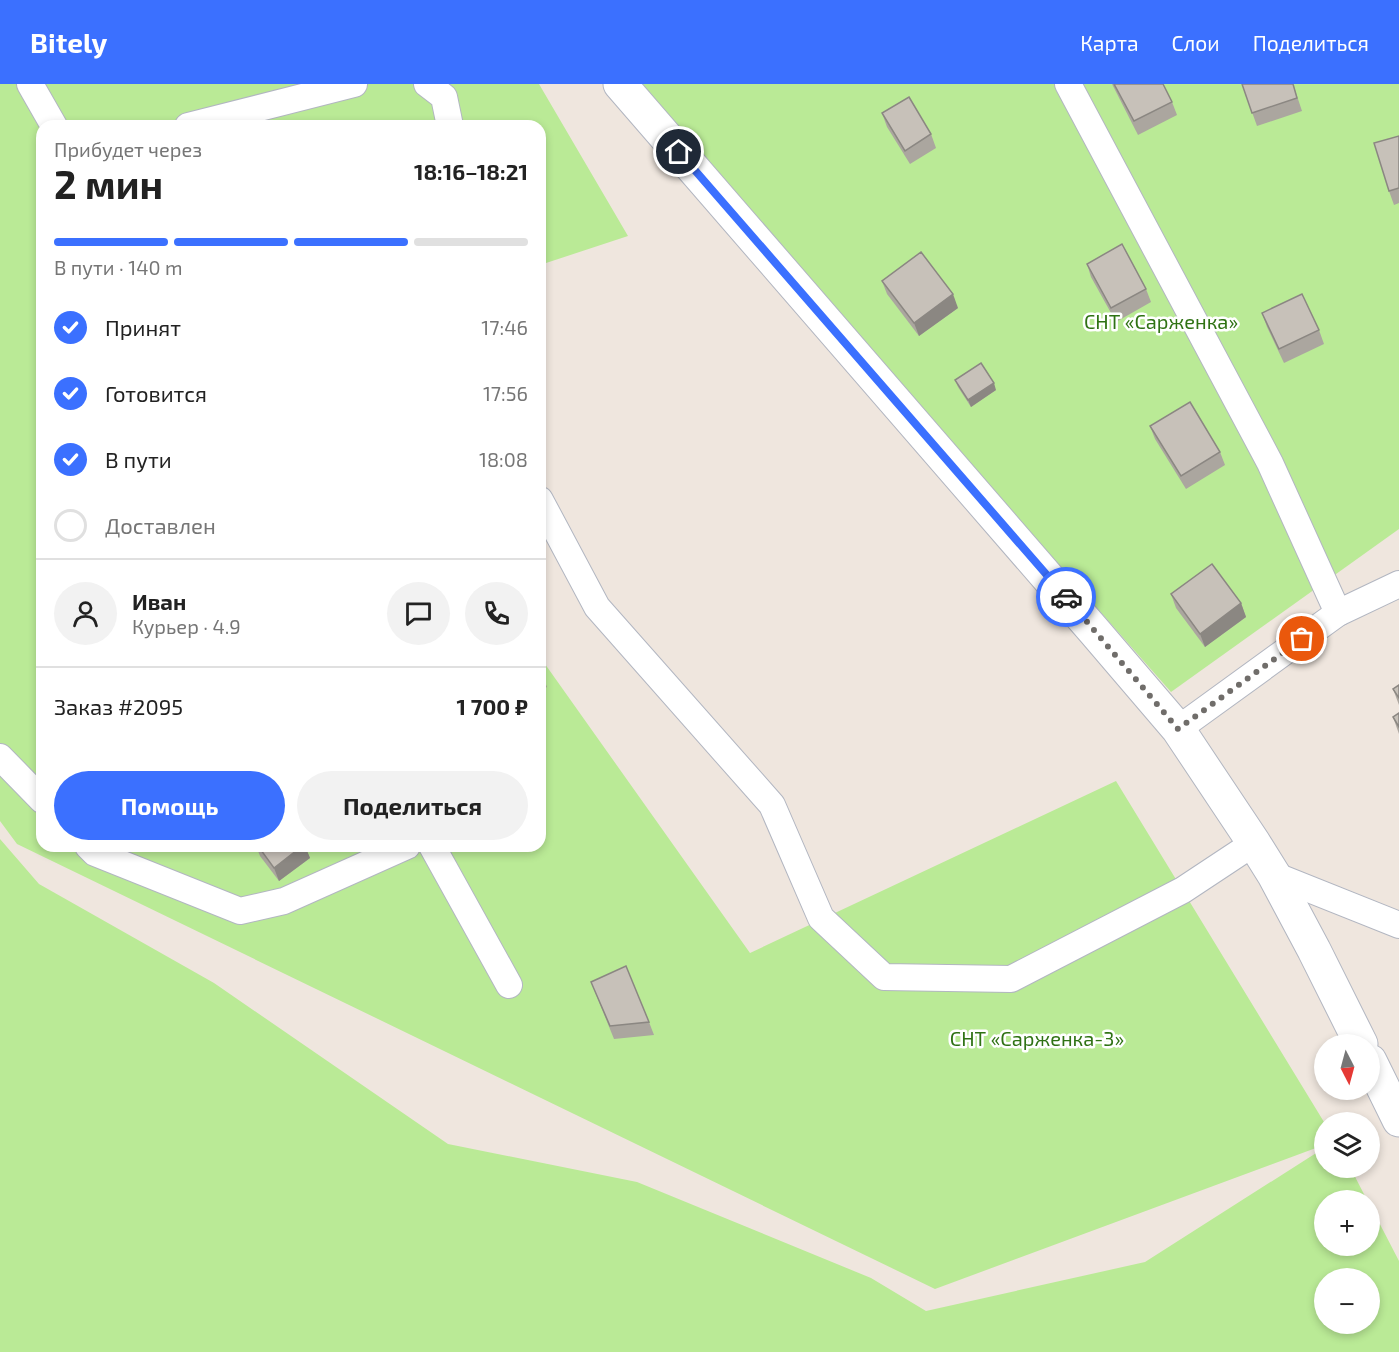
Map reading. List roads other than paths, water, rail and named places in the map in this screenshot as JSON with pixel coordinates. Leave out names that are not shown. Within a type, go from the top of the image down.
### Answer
[{"type":"main road","points":[[620,84],[1178,729],[1274,875],[1356,1034]]},
{"type":"main road","points":[[1380,1081],[1399,1120]]},
{"type":"street","points":[[30,84],[51,120]]},
{"type":"street","points":[[212,120],[354,84]]},
{"type":"street","points":[[427,84],[444,97],[449,120]]},
{"type":"street","points":[[1068,84],[1270,463],[1338,613]]},
{"type":"street","points":[[546,511],[597,607],[772,805],[821,918],[884,977],[1011,979],[1183,890],[1254,843]]},
{"type":"street","points":[[1178,729],[1338,613],[1399,584]]},
{"type":"street","points":[[0,757],[36,794]]},
{"type":"street","points":[[94,852],[240,911],[284,901],[394,852]]},
{"type":"street","points":[[435,852],[509,985]]},
{"type":"street","points":[[1274,875],[1399,925]]},
{"type":"park label","name":"СНТ «Сарженка»","points":[[1161,322]]},
{"type":"park label","name":"СНТ «Сарженка-3»","points":[[1037,1039]]}]
